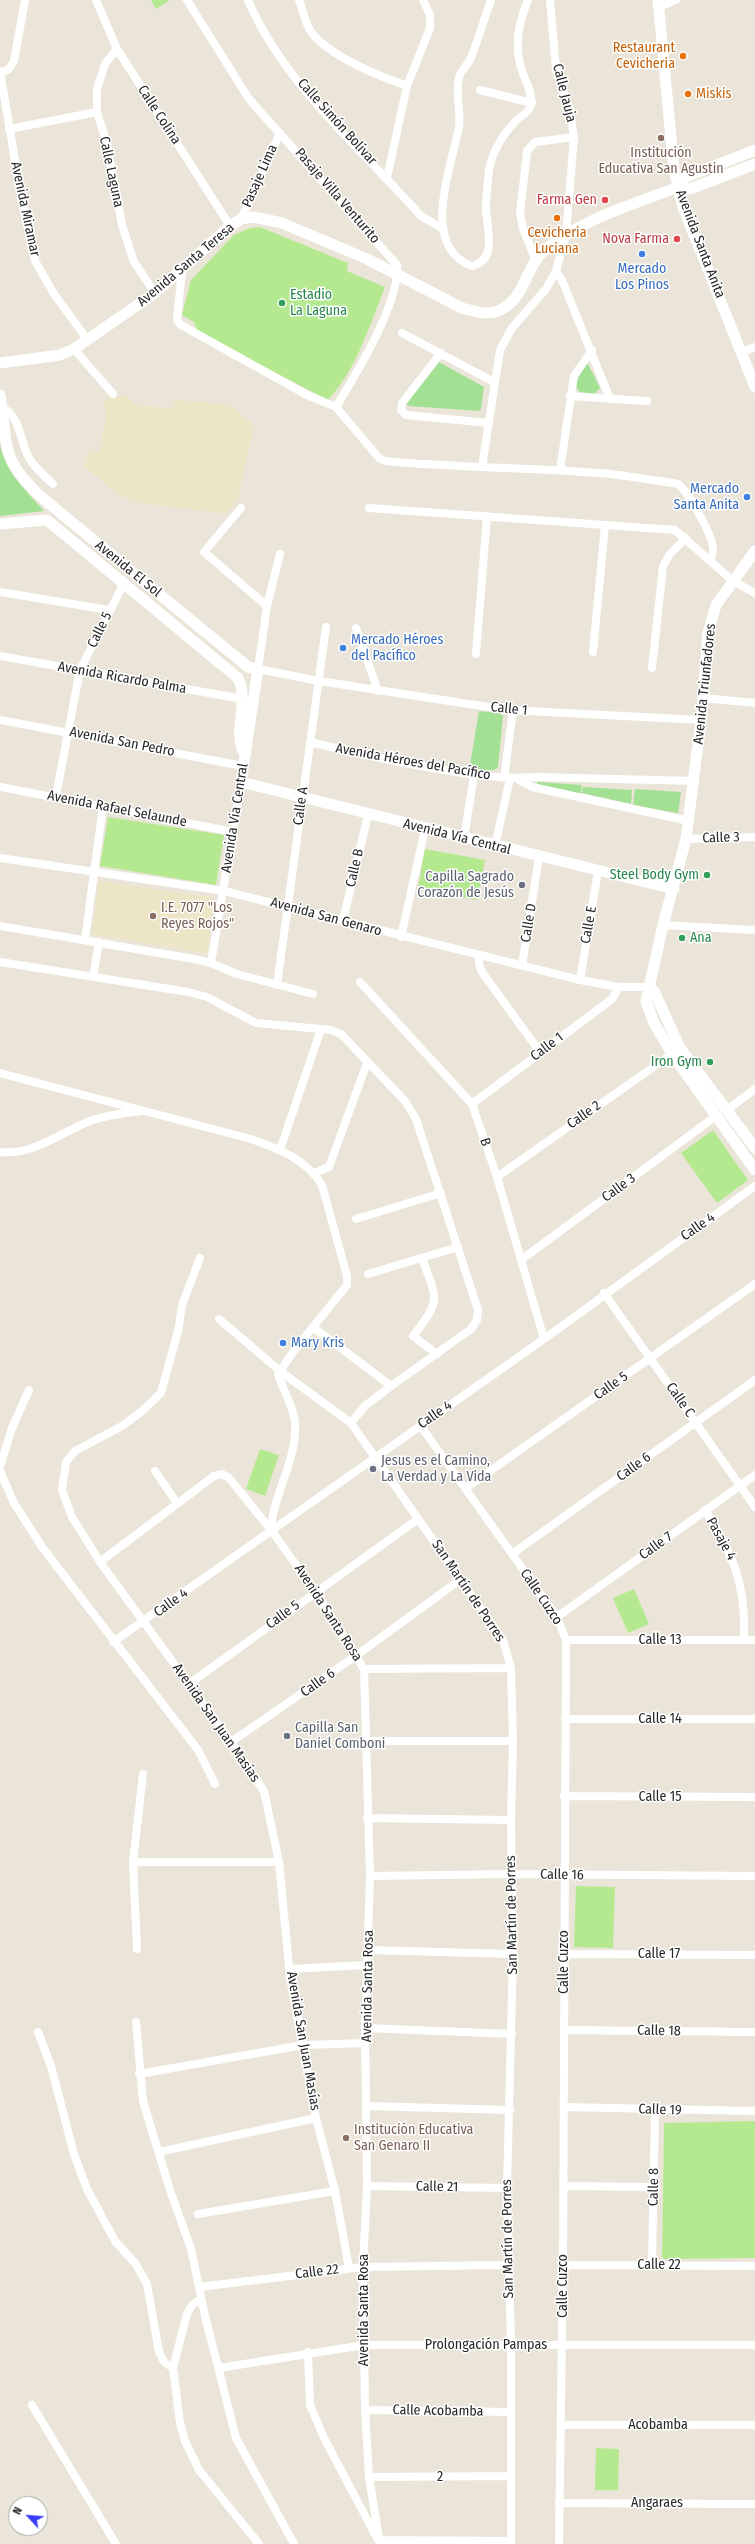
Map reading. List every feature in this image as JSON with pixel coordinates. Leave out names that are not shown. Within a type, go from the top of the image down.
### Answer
[{"type":"street","name":"Avenida Miramar","points":[[25,0],[14,61],[9,69],[0,72],[9,129],[35,261],[54,294],[87,339]]},
{"type":"street","name":"Calle Colina","points":[[96,0],[117,49],[230,226]]},
{"type":"street","name":"Pasaje Villa Venturito","points":[[187,0],[249,99],[390,256],[397,265],[397,275]]},
{"type":"street","name":"Calle Simón Bolívar","points":[[248,0],[260,26],[287,66],[421,216],[443,229]]},
{"type":"street","points":[[299,0],[311,31],[319,40],[358,66],[407,86]]},
{"type":"street","points":[[387,178],[407,86],[430,28],[430,15],[423,0]]},
{"type":"street","points":[[491,0],[478,42],[468,63],[459,76],[457,95],[460,113],[457,139],[443,192],[443,229],[448,243],[465,264],[472,266],[484,261],[488,252],[489,241],[486,205],[490,168],[502,138],[514,122],[528,112],[532,103],[521,68],[518,46],[519,21],[528,0]]},
{"type":"street","name":"Calle Jauja","points":[[482,467],[500,350],[505,339],[546,289],[556,271],[566,234],[574,137],[570,111],[556,70],[550,0]]},
{"type":"street","points":[[658,3],[676,0]]},
{"type":"street","name":"Avenida Santa Anita","points":[[658,3],[674,170],[683,207],[755,387]]},
{"type":"street","name":"Calle Laguna","points":[[117,49],[105,64],[97,89],[97,112],[107,144],[122,225],[134,262],[155,293]]},
{"type":"street","points":[[480,90],[532,103]]},
{"type":"street","points":[[9,129],[97,112]]},
{"type":"street","name":"Pasaje Lima","points":[[241,219],[280,133]]},
{"type":"street","points":[[536,261],[523,229],[520,213],[527,151],[535,142],[574,137]]},
{"type":"street","points":[[755,150],[686,177],[678,187],[690,189],[755,164]]},
{"type":"street","name":"Avenida Santa Teresa","points":[[0,363],[60,355],[74,349],[155,293],[230,226],[241,219],[254,217],[282,223],[336,245],[462,308],[480,313],[498,311],[511,302],[520,291],[536,261],[544,250],[566,234],[586,223],[678,187]]},
{"type":"street","points":[[182,270],[177,320],[181,325],[307,395],[336,407],[372,453],[385,461],[450,467],[560,470],[601,473],[678,484],[685,489],[692,499],[712,542],[713,551],[710,560]]},
{"type":"street","points":[[556,271],[592,350],[610,399]]},
{"type":"street","points":[[336,407],[359,368],[380,324],[397,275]]},
{"type":"street","points":[[402,333],[494,382]]},
{"type":"street","points":[[742,352],[755,347]]},
{"type":"street","points":[[74,349],[113,394]]},
{"type":"street","points":[[560,470],[574,376],[592,350]]},
{"type":"street","points":[[441,353],[402,403],[401,410],[406,415],[489,422]]},
{"type":"street","name":"Avenida El Sol","points":[[0,395],[2,408],[2,436],[9,460],[20,478],[40,496],[248,667],[318,681]]},
{"type":"street","points":[[570,396],[647,401]]},
{"type":"street","points":[[2,408],[11,414],[27,455],[35,467],[53,484]]},
{"type":"street","points":[[241,508],[204,552],[267,606]]},
{"type":"street","points":[[369,508],[675,530],[686,538],[733,581],[755,593]]},
{"type":"street","points":[[476,654],[486,516]]},
{"type":"street","points":[[0,524],[47,520],[238,678],[243,688],[243,699]]},
{"type":"street","points":[[593,652],[605,525]]},
{"type":"street","points":[[652,668],[663,566],[670,554],[686,538]]},
{"type":"street","name":"Avenida Triunfadores","points":[[755,551],[716,605],[708,633],[695,781],[689,821],[674,889],[663,925],[648,987],[647,1007],[672,1054],[755,1170]]},
{"type":"street","points":[[245,754],[250,733],[267,606],[280,554]]},
{"type":"street","name":"Calle 5","points":[[56,796],[80,670],[109,610],[124,583]]},
{"type":"street","points":[[0,592],[109,610]]},
{"type":"street","name":"Calle A","points":[[277,985],[326,627]]},
{"type":"street","points":[[356,628],[378,691]]},
{"type":"street","name":"Avenida Ricardo Palma","points":[[0,656],[243,699]]},
{"type":"street","name":"Calle 1","points":[[318,681],[513,710],[701,720]]},
{"type":"street","points":[[703,698],[755,703]]},
{"type":"street","name":"Avenida Via Central","points":[[211,963],[234,832],[245,754],[241,746],[240,737],[243,699]]},
{"type":"street","points":[[495,846],[510,778],[513,710]]},
{"type":"street","name":"Avenida San Pedro","points":[[0,720],[243,766]]},
{"type":"street","name":"Avenida Héroes del Pacífico","points":[[310,742],[377,758],[474,775],[510,778],[536,776],[695,781]]},
{"type":"street","points":[[464,838],[474,775]]},
{"type":"street","name":"Avenida Héroes del Pacífico","points":[[510,778],[532,787],[689,821]]},
{"type":"street","name":"Avenida Vía Central","points":[[241,782],[302,799],[674,889]]},
{"type":"street","name":"Avenida Rafael Selaunde","points":[[0,787],[56,796],[234,832]]},
{"type":"street","points":[[85,940],[103,806]]},
{"type":"street","name":"Calle B","points":[[343,920],[368,815]]},
{"type":"street","points":[[401,937],[425,829]]},
{"type":"street","name":"Calle 3","points":[[686,839],[755,837]]},
{"type":"street","name":"Calle D","points":[[522,966],[539,856]]},
{"type":"street","name":"Avenida San Genaro","points":[[0,858],[224,891],[343,920],[401,937],[580,980],[619,987],[648,987]]},
{"type":"street","name":"Calle E","points":[[580,980],[598,871]]},
{"type":"street","points":[[663,925],[755,930]]},
{"type":"street","points":[[0,926],[99,942],[211,963],[237,974],[313,994]]},
{"type":"street","points":[[92,977],[99,942]]},
{"type":"street","points":[[479,956],[482,972],[540,1052]]},
{"type":"street","points":[[0,962],[207,997],[256,1023],[321,1029],[341,1034],[367,1063],[405,1101],[416,1119],[441,1193],[478,1310],[477,1320],[471,1329],[365,1406],[351,1423]]},
{"type":"street","name":"B","points":[[360,982],[472,1104],[497,1177],[544,1339]]},
{"type":"street","name":"Calle 1","points":[[472,1104],[612,999],[619,987]]},
{"type":"street","points":[[648,987],[654,991],[680,1048],[755,1148]]},
{"type":"street","points":[[280,1150],[321,1029]]},
{"type":"street","name":"Calle 2","points":[[497,1177],[672,1054]]},
{"type":"street","points":[[315,1173],[330,1167],[367,1063]]},
{"type":"street","points":[[0,1073],[146,1110],[251,1139],[280,1150],[315,1173],[322,1185],[347,1276],[343,1292],[313,1327],[280,1371],[280,1378],[290,1404],[295,1424],[294,1444],[272,1516],[271,1530]]},
{"type":"street","points":[[727,1110],[755,1089]]},
{"type":"street","points":[[0,1152],[24,1150],[89,1122],[114,1114],[146,1110]]},
{"type":"street","name":"Calle 3","points":[[521,1260],[716,1116]]},
{"type":"street","name":"Calle 4","points":[[113,1642],[144,1622],[271,1530],[544,1339],[604,1294],[755,1186]]},
{"type":"street","points":[[356,1219],[441,1193]]},
{"type":"street","points":[[368,1274],[458,1247]]},
{"type":"street","name":"Avenida San Juan Masías","points":[[200,1258],[182,1305],[179,1327],[161,1393],[141,1412],[122,1426],[75,1451],[66,1462],[62,1490],[66,1504],[100,1562],[231,1742],[264,1791],[279,1862],[290,1969],[316,2118],[335,2191],[349,2268]]},
{"type":"street","points":[[422,1258],[436,1297],[431,1314],[414,1336],[436,1354]]},
{"type":"street","name":"Calle 5","points":[[466,1488],[755,1284]]},
{"type":"street","name":"Calle C","points":[[604,1294],[651,1358],[755,1507]]},
{"type":"street","name":"San Martín de Porres","points":[[219,1319],[280,1371],[351,1423],[503,1640],[511,1668],[514,1741],[511,1820],[513,1954],[507,2188],[507,2264],[511,2345],[511,2542]]},
{"type":"street","points":[[313,1327],[391,1386]]},
{"type":"street","name":"Calle 6","points":[[512,1554],[755,1380]]},
{"type":"street","points":[[0,1467],[12,1428],[29,1390]]},
{"type":"street","name":"Calle Cuzco","points":[[420,1425],[557,1617],[566,1640],[564,1796],[563,2345],[559,2544]]},
{"type":"street","points":[[0,1471],[14,1504],[42,1548],[113,1642],[198,1750],[215,1784]]},
{"type":"street","points":[[100,1562],[177,1503],[155,1471]]},
{"type":"street","name":"Avenida Santa Rosa","points":[[177,1503],[214,1476],[222,1474],[229,1478],[271,1530],[315,1592],[357,1655],[364,1669],[367,1741],[367,1818],[370,1876],[366,2028],[367,2186],[363,2266],[365,2410],[369,2477],[379,2542]]},
{"type":"street","name":"Calle 7","points":[[557,1617],[755,1475]]},
{"type":"street","name":"Pasaje 4","points":[[705,1510],[734,1560],[742,1592],[745,1616],[744,1640]]},
{"type":"street","name":"Calle 5","points":[[188,1684],[418,1519]]},
{"type":"street","name":"Calle 6","points":[[231,1742],[357,1655],[461,1579]]},
{"type":"street","name":"Calle 13","points":[[566,1640],[755,1640]]},
{"type":"street","points":[[364,1669],[511,1668]]},
{"type":"street","name":"Calle 14","points":[[565,1719],[755,1719]]},
{"type":"street","points":[[367,1741],[514,1741]]},
{"type":"street","points":[[137,1949],[133,1862],[138,1798],[143,1774]]},
{"type":"street","name":"Calle 15","points":[[564,1796],[755,1797]]},
{"type":"street","points":[[367,1818],[511,1820]]},
{"type":"street","points":[[133,1862],[279,1862]]},
{"type":"street","name":"Calle 16","points":[[370,1876],[512,1874],[755,1876]]},
{"type":"street","points":[[369,1950],[513,1954]]},
{"type":"street","name":"Calle 17","points":[[564,1954],[755,1955]]},
{"type":"street","points":[[290,1969],[367,1965]]},
{"type":"street","points":[[136,2022],[142,2101],[169,2187],[191,2249],[201,2299],[219,2368],[226,2404],[238,2444],[294,2544]]},
{"type":"street","points":[[366,2028],[512,2034]]},
{"type":"street","name":"Calle 18","points":[[564,2030],[755,2032]]},
{"type":"street","points":[[38,2032],[51,2066],[74,2154],[87,2189],[115,2241],[135,2263],[147,2284],[159,2352],[164,2362],[173,2368]]},
{"type":"street","points":[[140,2074],[303,2045],[366,2043]]},
{"type":"street","points":[[367,2106],[510,2110]]},
{"type":"street","name":"Calle 19","points":[[564,2107],[755,2111]]},
{"type":"street","name":"Calle 8","points":[[652,2265],[655,2110]]},
{"type":"street","points":[[159,2152],[316,2118]]},
{"type":"street","name":"Calle 21","points":[[367,2186],[507,2188]]},
{"type":"street","points":[[564,2186],[654,2187]]},
{"type":"street","points":[[198,2214],[335,2191]]},
{"type":"street","name":"Calle 22","points":[[199,2287],[363,2266],[507,2264]]},
{"type":"street","name":"Calle 22","points":[[563,2265],[755,2266]]},
{"type":"street","points":[[201,2299],[192,2305],[187,2314],[173,2368],[180,2423],[185,2442],[195,2464],[259,2544]]},
{"type":"street","name":"Prolongación Pampas","points":[[219,2368],[308,2352],[364,2344],[755,2345]]},
{"type":"street","points":[[308,2352],[310,2406],[325,2440],[379,2542],[511,2542]]},
{"type":"street","points":[[32,2405],[116,2544]]},
{"type":"street","name":"Calle Acobamba","points":[[365,2410],[511,2412]]},
{"type":"street","name":"Acobamba","points":[[562,2425],[755,2425]]},
{"type":"street","name":"2","points":[[369,2477],[511,2476]]},
{"type":"street","name":"Angaraes","points":[[559,2503],[755,2504]]},
{"type":"shaded area","points":[[125,394],[131,402],[141,406],[172,408],[174,400],[225,404],[236,409],[254,425],[238,498],[227,514],[133,502],[111,489],[84,466],[90,451],[100,451],[106,416],[104,400]]},
{"type":"shaded area","name":"I.E. 7077 \"Los Reyes Rojos\"","points":[[99,881],[214,898],[207,954],[92,934]]},
{"type":"green space","points":[[151,0],[170,0],[156,9]]},
{"type":"green space","name":"Estadio La Laguna","points":[[260,227],[348,263],[347,271],[385,287],[368,332],[347,375],[328,400],[198,332],[194,322],[182,315],[191,280],[234,235],[250,228]]},
{"type":"green space","points":[[437,361],[484,387],[481,409],[479,411],[409,406],[406,404]]},
{"type":"green space","points":[[587,362],[600,388],[594,394],[580,392],[576,387],[577,379]]},
{"type":"green space","points":[[0,445],[6,464],[11,472],[44,511],[0,516]]},
{"type":"green space","points":[[479,711],[500,713],[503,716],[498,767],[494,770],[469,771]]},
{"type":"green space","points":[[537,782],[582,785],[581,794],[537,784]]},
{"type":"green space","points":[[583,787],[632,790],[631,804],[582,793]]},
{"type":"green space","points":[[635,789],[681,792],[678,813],[633,805]]},
{"type":"green space","points":[[108,817],[224,835],[216,885],[100,866]]},
{"type":"green space","points":[[425,849],[485,860],[477,900],[418,889]]},
{"type":"green space","points":[[713,1130],[748,1180],[717,1203],[681,1153]]},
{"type":"green space","points":[[260,1449],[279,1455],[265,1496],[246,1489]]},
{"type":"green space","points":[[634,1589],[649,1624],[628,1633],[613,1598]]},
{"type":"green space","points":[[576,1886],[615,1887],[613,1948],[574,1947]]},
{"type":"green space","points":[[755,2121],[755,2258],[664,2259],[662,2257],[664,2123]]},
{"type":"green space","points":[[596,2448],[619,2449],[618,2490],[595,2490]]},
{"type":"place","name":"Restaurant Cevicheria","points":[[683,56]]},
{"type":"place","name":"Miskis","points":[[688,94]]},
{"type":"place","name":"Institución Educativa San Agustin","points":[[661,138]]},
{"type":"place","name":"Farma Gen","points":[[605,200]]},
{"type":"place","name":"Cevicheria Luciana","points":[[557,218]]},
{"type":"place","name":"Nova Farma","points":[[677,239]]},
{"type":"place","name":"Mercado Los Pinos","points":[[642,254]]},
{"type":"place","name":"Estadio La Laguna","points":[[282,303]]},
{"type":"place","name":"Mercado Santa Anita","points":[[747,497]]},
{"type":"place","name":"Mercado Héroes del Pacífico","points":[[343,648]]},
{"type":"place","name":"Steel Body Gym","points":[[707,875]]},
{"type":"place","name":"Capilla Sagrado Corazón de Jesús","points":[[522,885]]},
{"type":"place","name":"I.E. 7077 \"Los Reyes Rojos\"","points":[[153,916]]},
{"type":"place","name":"Ana","points":[[682,938]]},
{"type":"place","name":"Iron Gym","points":[[710,1062]]},
{"type":"place","name":"Mary Kris","points":[[283,1343]]},
{"type":"place","name":"Jesus es el Camino, La Verdad y La Vida","points":[[373,1469]]},
{"type":"place","name":"Capilla San Daniel Comboni","points":[[287,1736]]},
{"type":"place","name":"Institución Educativa San Genaro II","points":[[346,2138]]}]
